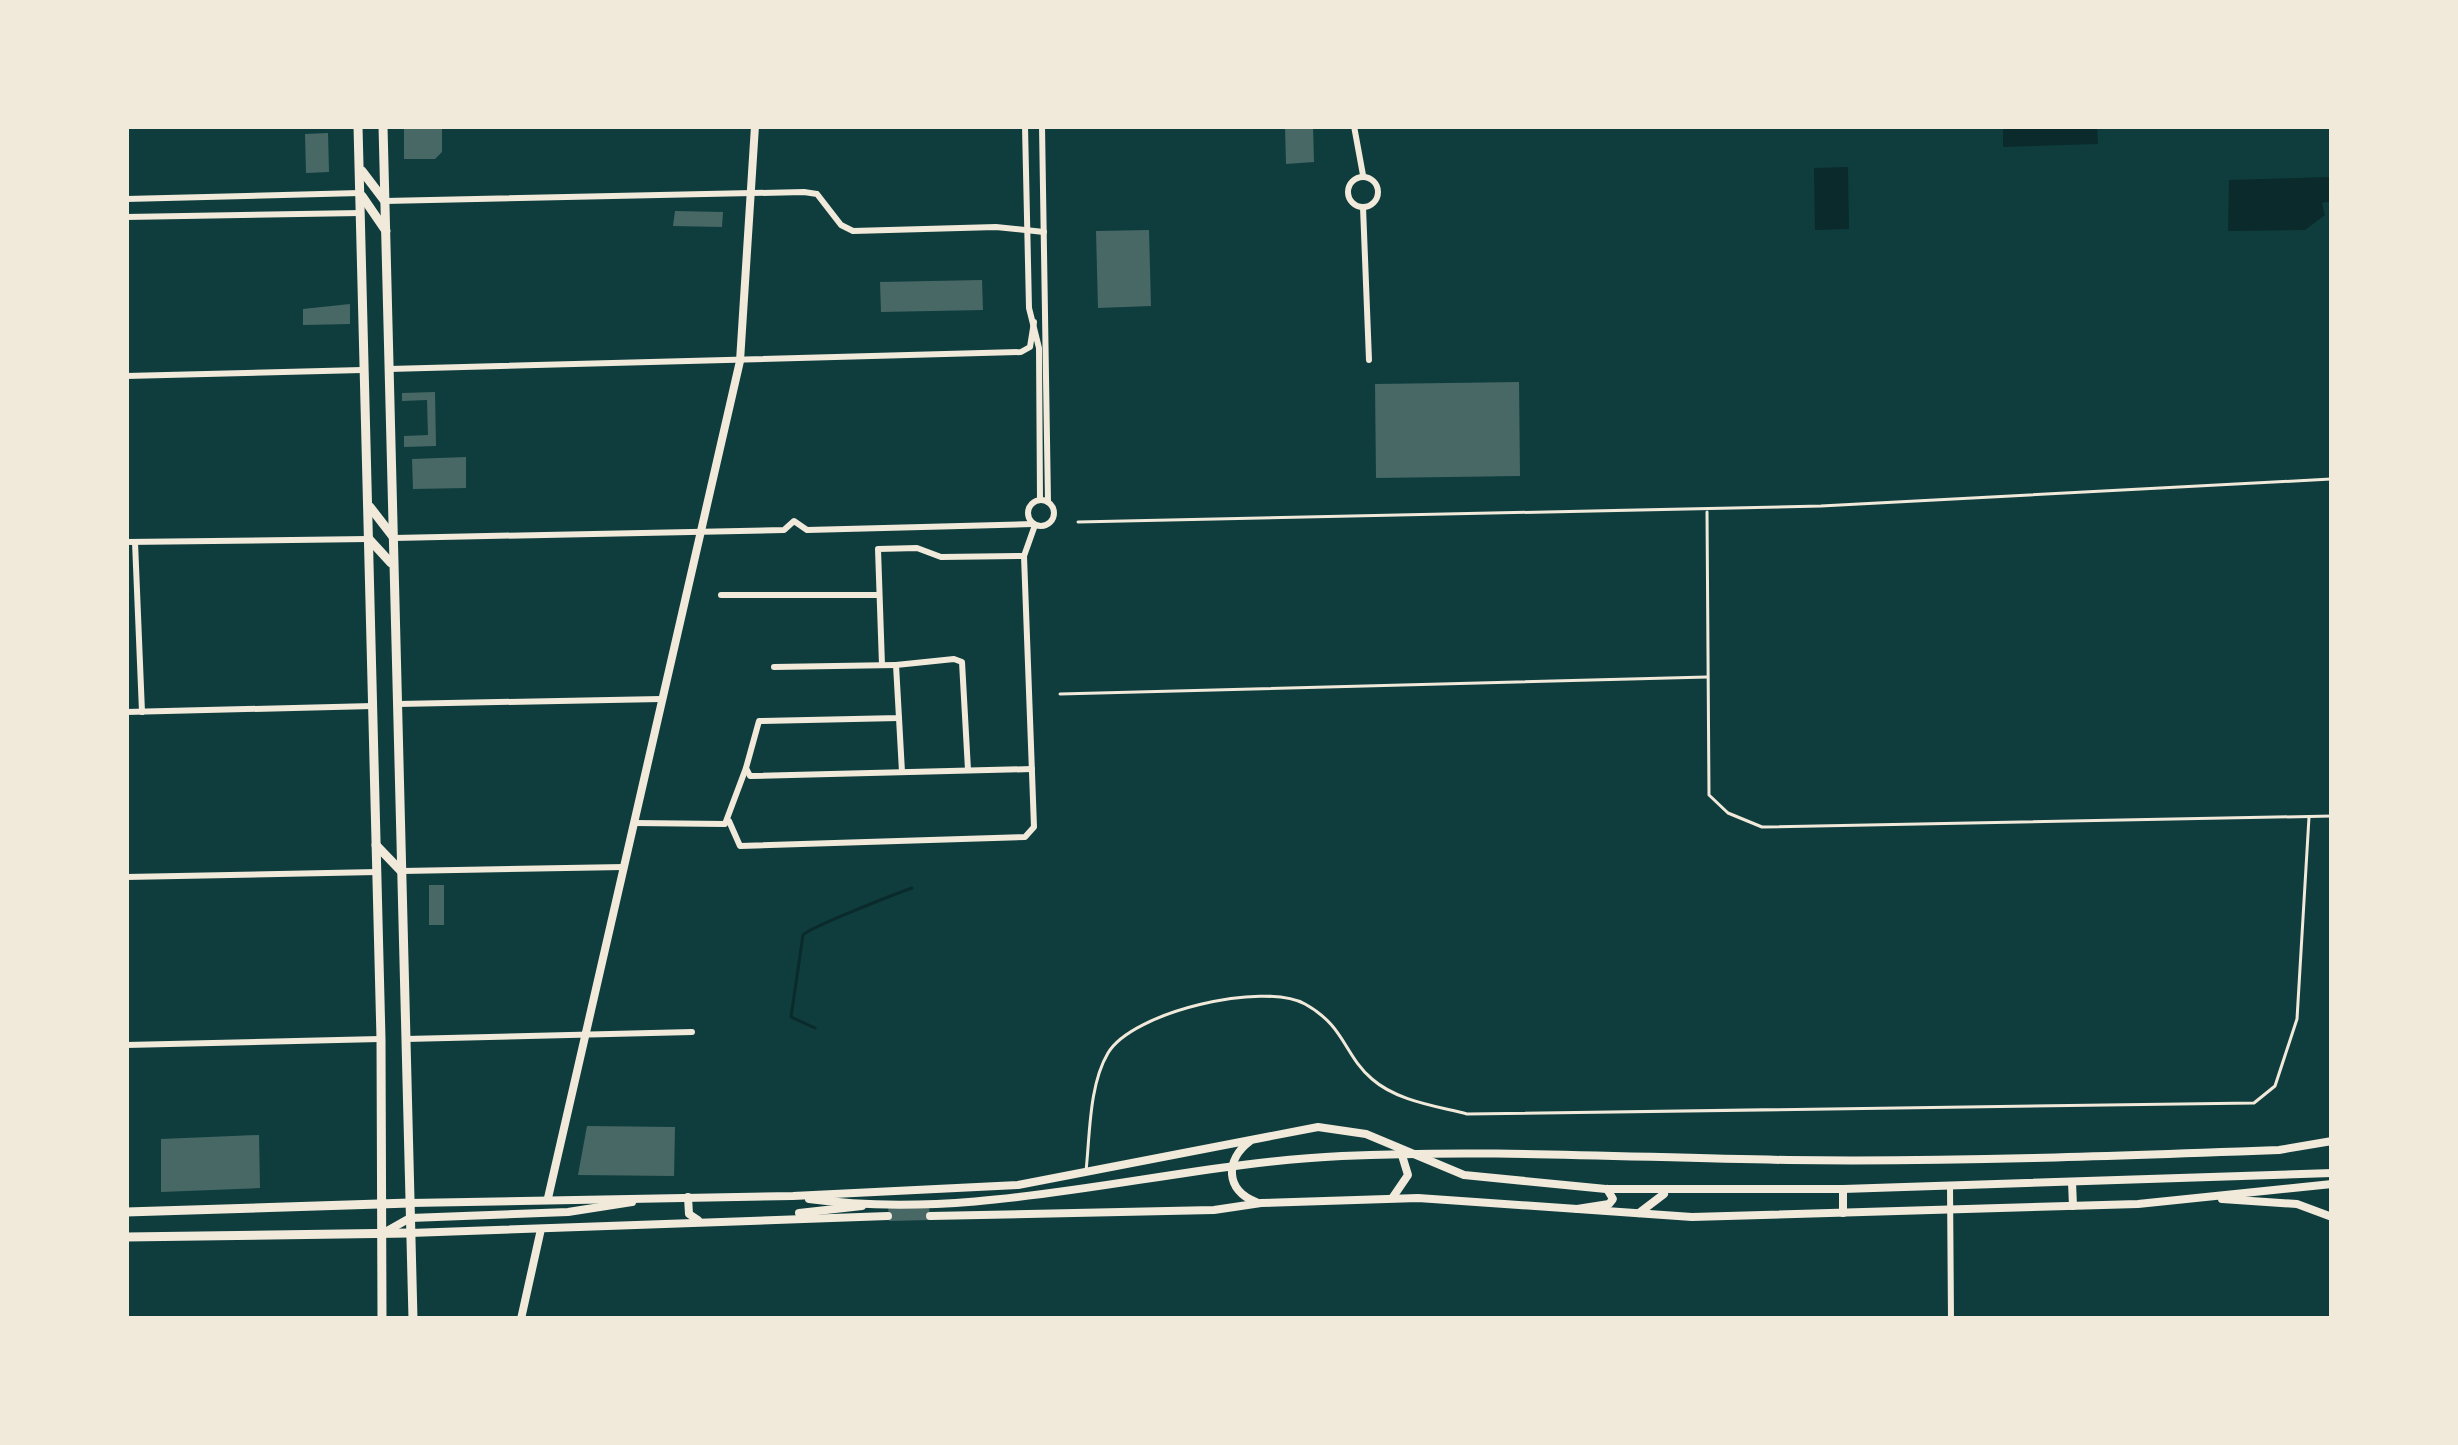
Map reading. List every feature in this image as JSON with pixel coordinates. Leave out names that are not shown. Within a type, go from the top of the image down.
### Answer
[{"type":"main road","points":[[358,126],[381,1039],[382,1319]]},
{"type":"main road","points":[[383,126],[413,1319]]},
{"type":"main road","points":[[359,166],[386,201]]},
{"type":"main road","points":[[360,193],[386,231]]},
{"type":"main road","points":[[368,502],[394,538]]},
{"type":"main road","points":[[369,539],[394,568]]},
{"type":"main road","points":[[376,845],[402,871]]},
{"type":"main road","points":[[377,872],[402,899]]},
{"type":"main road","points":[[126,1212],[410,1202]]},
{"type":"main road","points":[[126,1237],[410,1233]]},
{"type":"street","points":[[548,1198],[740,361],[755,126]]},
{"type":"street","points":[[394,538],[784,530],[794,521],[808,530],[1034,525],[1053,519],[1044,501],[1025,126]]},
{"type":"street","points":[[1042,126],[1044,501]]},
{"type":"street","points":[[1354,126],[1363,176]]},
{"type":"street","points":[[1026,151],[1042,151]]},
{"type":"street","points":[[1363,176],[1374,181],[1378,191],[1374,202],[1363,207],[1352,203],[1347,192],[1352,181],[1363,176]]},
{"type":"street","points":[[126,199],[360,193]]},
{"type":"street","points":[[386,201],[817,194],[841,225],[853,231],[1044,232]]},
{"type":"street","points":[[1363,207],[1369,360]]},
{"type":"street","points":[[126,217],[361,214]]},
{"type":"street","points":[[389,369],[1021,352],[1030,346],[1034,322]]},
{"type":"street","points":[[126,376],[365,370]]},
{"type":"street","points":[[899,718],[759,721],[728,821],[740,846],[1025,837],[1034,827],[1032,694],[1024,671],[1024,556],[1034,525],[1028,510],[1044,501]]},
{"type":"street","points":[[142,712],[131,542],[369,539]]},
{"type":"street","points":[[882,665],[878,550],[917,548],[940,557],[1024,556]]},
{"type":"street","points":[[721,595],[879,595]]},
{"type":"street","points":[[774,667],[962,662],[968,770]]},
{"type":"street","points":[[896,665],[902,772]]},
{"type":"street","points":[[398,704],[661,699]]},
{"type":"street","points":[[126,712],[373,706]]},
{"type":"street","points":[[746,768],[751,776],[1032,769]]},
{"type":"street","points":[[633,823],[728,821]]},
{"type":"street","points":[[402,871],[624,866]]},
{"type":"street","points":[[126,878],[377,872]]},
{"type":"street","points":[[406,1039],[692,1032]]},
{"type":"street","points":[[126,1045],[381,1039]]},
{"type":"street","points":[[410,1202],[793,1196],[1018,1185],[1304,1128],[1342,1129],[1464,1175],[1606,1189],[1843,1189],[2332,1173]]},
{"type":"street","points":[[1256,1137],[1236,1154],[1231,1177],[1238,1192],[1261,1203]]},
{"type":"street","points":[[750,1218],[898,1203],[1062,1194],[1287,1159],[1564,1150],[1721,1157],[2240,1152],[2308,1149],[2332,1142]]},
{"type":"street","points":[[1392,1198],[1408,1175],[1399,1148]]},
{"type":"street","points":[[2072,1182],[2073,1206]]},
{"type":"street","points":[[930,1216],[1214,1210],[1261,1203],[1392,1198],[1471,1199],[1638,1214],[1844,1213],[2073,1206],[2332,1184]]},
{"type":"street","points":[[1950,1186],[1952,1319]]},
{"type":"street","points":[[1576,1210],[1609,1204],[1613,1199],[1606,1189]]},
{"type":"street","points":[[1843,1189],[1844,1213]]},
{"type":"street","points":[[1638,1214],[1652,1198],[1671,1191]]},
{"type":"street","points":[[793,1196],[898,1203]]},
{"type":"street","points":[[688,1197],[689,1214],[698,1220]]},
{"type":"street","points":[[380,1234],[410,1218],[568,1212],[657,1198]]},
{"type":"street","points":[[2194,1198],[2297,1204],[2332,1217]]},
{"type":"street","points":[[410,1233],[888,1216]]},
{"type":"street","points":[[520,1319],[541,1229]]},
{"type":"lane","points":[[1078,522],[1707,508],[2331,478]]},
{"type":"lane","points":[[1707,508],[1709,795],[1728,813],[1762,827],[2332,816]]},
{"type":"lane","points":[[1060,694],[1709,676]]},
{"type":"lane","points":[[1085,1173],[1099,1075],[1114,1045],[1203,1001],[1241,995],[1288,997],[1305,1004],[1348,1041],[1373,1081],[1413,1101],[1467,1114],[2254,1103],[2275,1086],[2297,1019],[2309,817]]},
{"type":"water","points":[[2003,126],[2097,126],[2098,144],[2003,147]]},
{"type":"water","points":[[1848,167],[1849,229],[1815,230],[1814,168]]},
{"type":"water","points":[[2332,177],[2332,201],[2322,203],[2325,215],[2305,230],[2228,231],[2229,180]]},
{"type":"building","points":[[404,126],[442,126],[442,152],[435,159],[404,159]]},
{"type":"building","points":[[1285,126],[1313,126],[1314,162],[1286,164]]},
{"type":"building","points":[[328,133],[329,172],[306,173],[305,134]]},
{"type":"building","points":[[675,211],[723,212],[722,227],[673,226]]},
{"type":"building","points":[[1149,230],[1151,306],[1098,308],[1096,231]]},
{"type":"building","points":[[982,280],[983,310],[881,312],[880,282]]},
{"type":"building","points":[[350,304],[350,324],[303,325],[303,309]]},
{"type":"building","points":[[1519,382],[1520,476],[1376,478],[1375,384]]},
{"type":"building","points":[[435,392],[436,446],[404,447],[404,436],[428,435],[427,400],[402,401],[402,393]]},
{"type":"building","points":[[466,457],[466,488],[413,489],[412,459]]},
{"type":"building","points":[[429,885],[444,885],[444,925],[429,925]]},
{"type":"building","points":[[587,1126],[675,1127],[674,1176],[578,1175]]},
{"type":"building","points":[[259,1135],[260,1188],[161,1192],[161,1139]]},
{"type":"building","points":[[929,1204],[930,1220],[889,1221],[888,1205]]},
{"type":"waterway","points":[[815,1028],[791,1017],[803,935],[912,888]]}]
